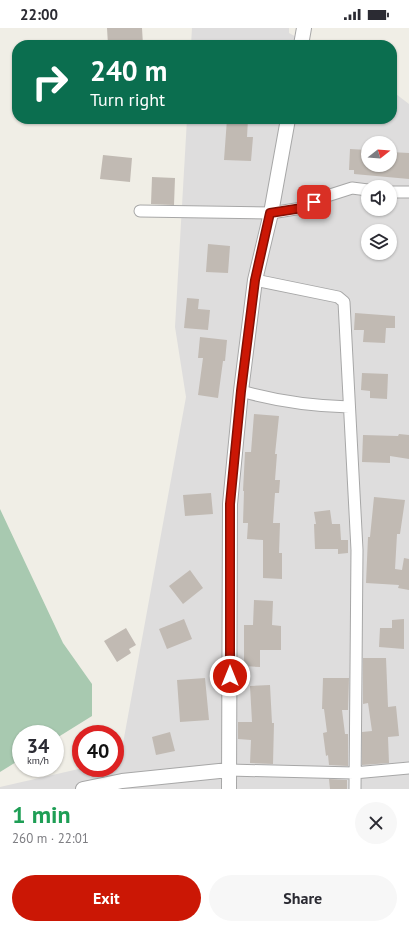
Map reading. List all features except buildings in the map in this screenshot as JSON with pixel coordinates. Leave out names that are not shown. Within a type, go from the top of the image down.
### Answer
[{"type":"street","points":[[302,40],[304,28]]},
{"type":"street","points":[[230,789],[230,504],[241,391],[255,280],[270,213],[287,124]]},
{"type":"street","points":[[140,211],[270,213],[302,208],[327,196],[352,188],[361,189]]},
{"type":"street","points":[[397,192],[409,192]]},
{"type":"street","points":[[255,280],[338,297],[344,302],[357,550],[354,789]]},
{"type":"street","points":[[241,391],[310,404],[349,407]]},
{"type":"street","points":[[83,789],[122,781],[229,770],[354,773],[409,768]]},
{"type":"shaded area","points":[[192,28],[289,28],[289,33],[302,40],[191,40]]},
{"type":"shaded area","points":[[397,95],[409,104],[409,789],[0,789],[0,787],[44,777],[64,777],[64,772],[72,771],[72,777],[124,777],[124,738],[186,397],[175,327],[187,124],[397,124]]},
{"type":"green space","points":[[0,509],[63,643],[92,684],[92,716],[78,725],[72,725],[72,728],[64,733],[64,725],[12,725],[12,765],[0,772]]},
{"type":"route","points":[[230,676],[230,504],[241,391],[255,280],[270,213],[302,208],[314,202]]}]
